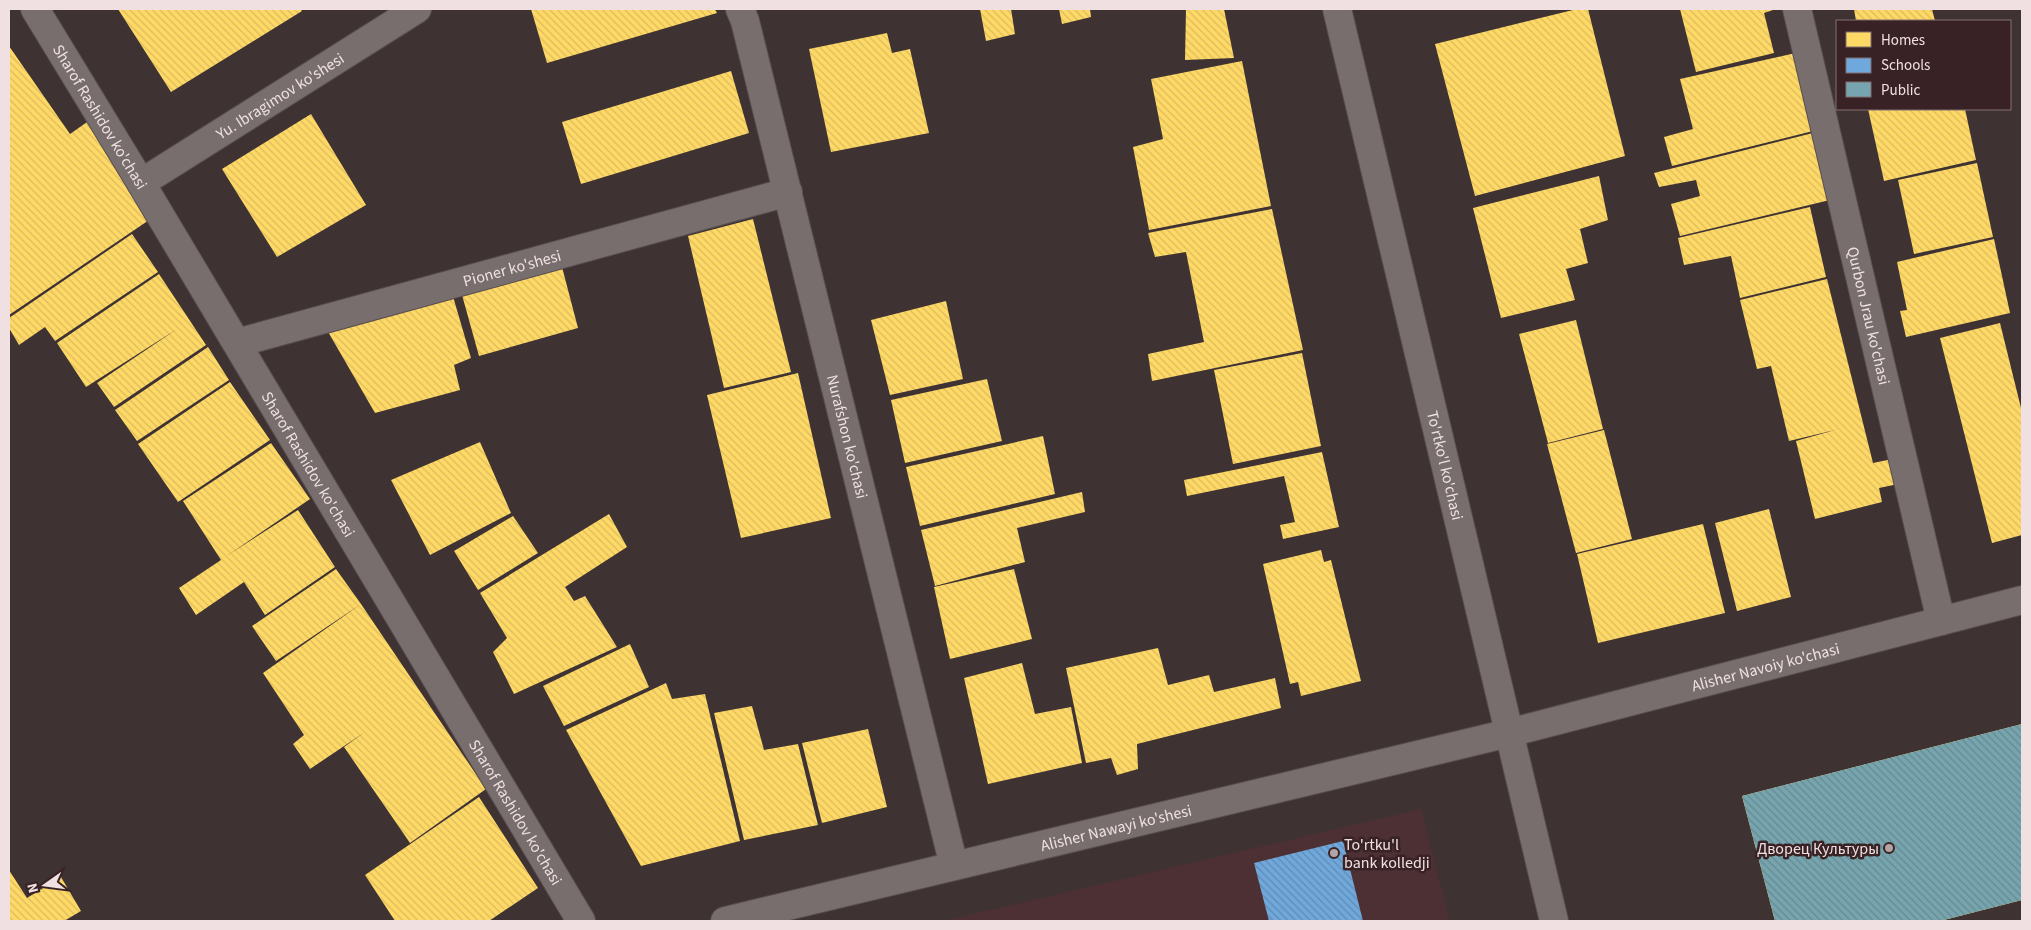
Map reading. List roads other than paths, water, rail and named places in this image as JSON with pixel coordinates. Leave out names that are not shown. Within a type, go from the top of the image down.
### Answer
[{"type":"street","name":"Sharof Rashidov ko'chasi","points":[[35,9],[237,343],[581,921]]},
{"type":"street","name":"Yu. Ibragimov ko'shesi","points":[[141,183],[417,9]]},
{"type":"street","name":"Nurafshon ko'chasi","points":[[740,9],[745,21],[788,192],[954,866]]},
{"type":"street","name":"To'rtko'l ko'chasi","points":[[1337,9],[1554,921]]},
{"type":"street","name":"Qurbon Jrau ko'chasi","points":[[1797,9],[1942,621]]},
{"type":"street","name":"Pioner ko'shesi","points":[[237,343],[788,192]]},
{"type":"street","name":"Alisher Navoiy ko'chasi","points":[[1509,733],[2022,600]]},
{"type":"street","name":"Alisher Nawayi ko'shesi","points":[[725,921],[1509,733]]},
{"type":"place","name":"Дворец Культуры","points":[[1889,848]]},
{"type":"place","name":"To'rtku'l bank kolledji","points":[[1334,853]]}]
